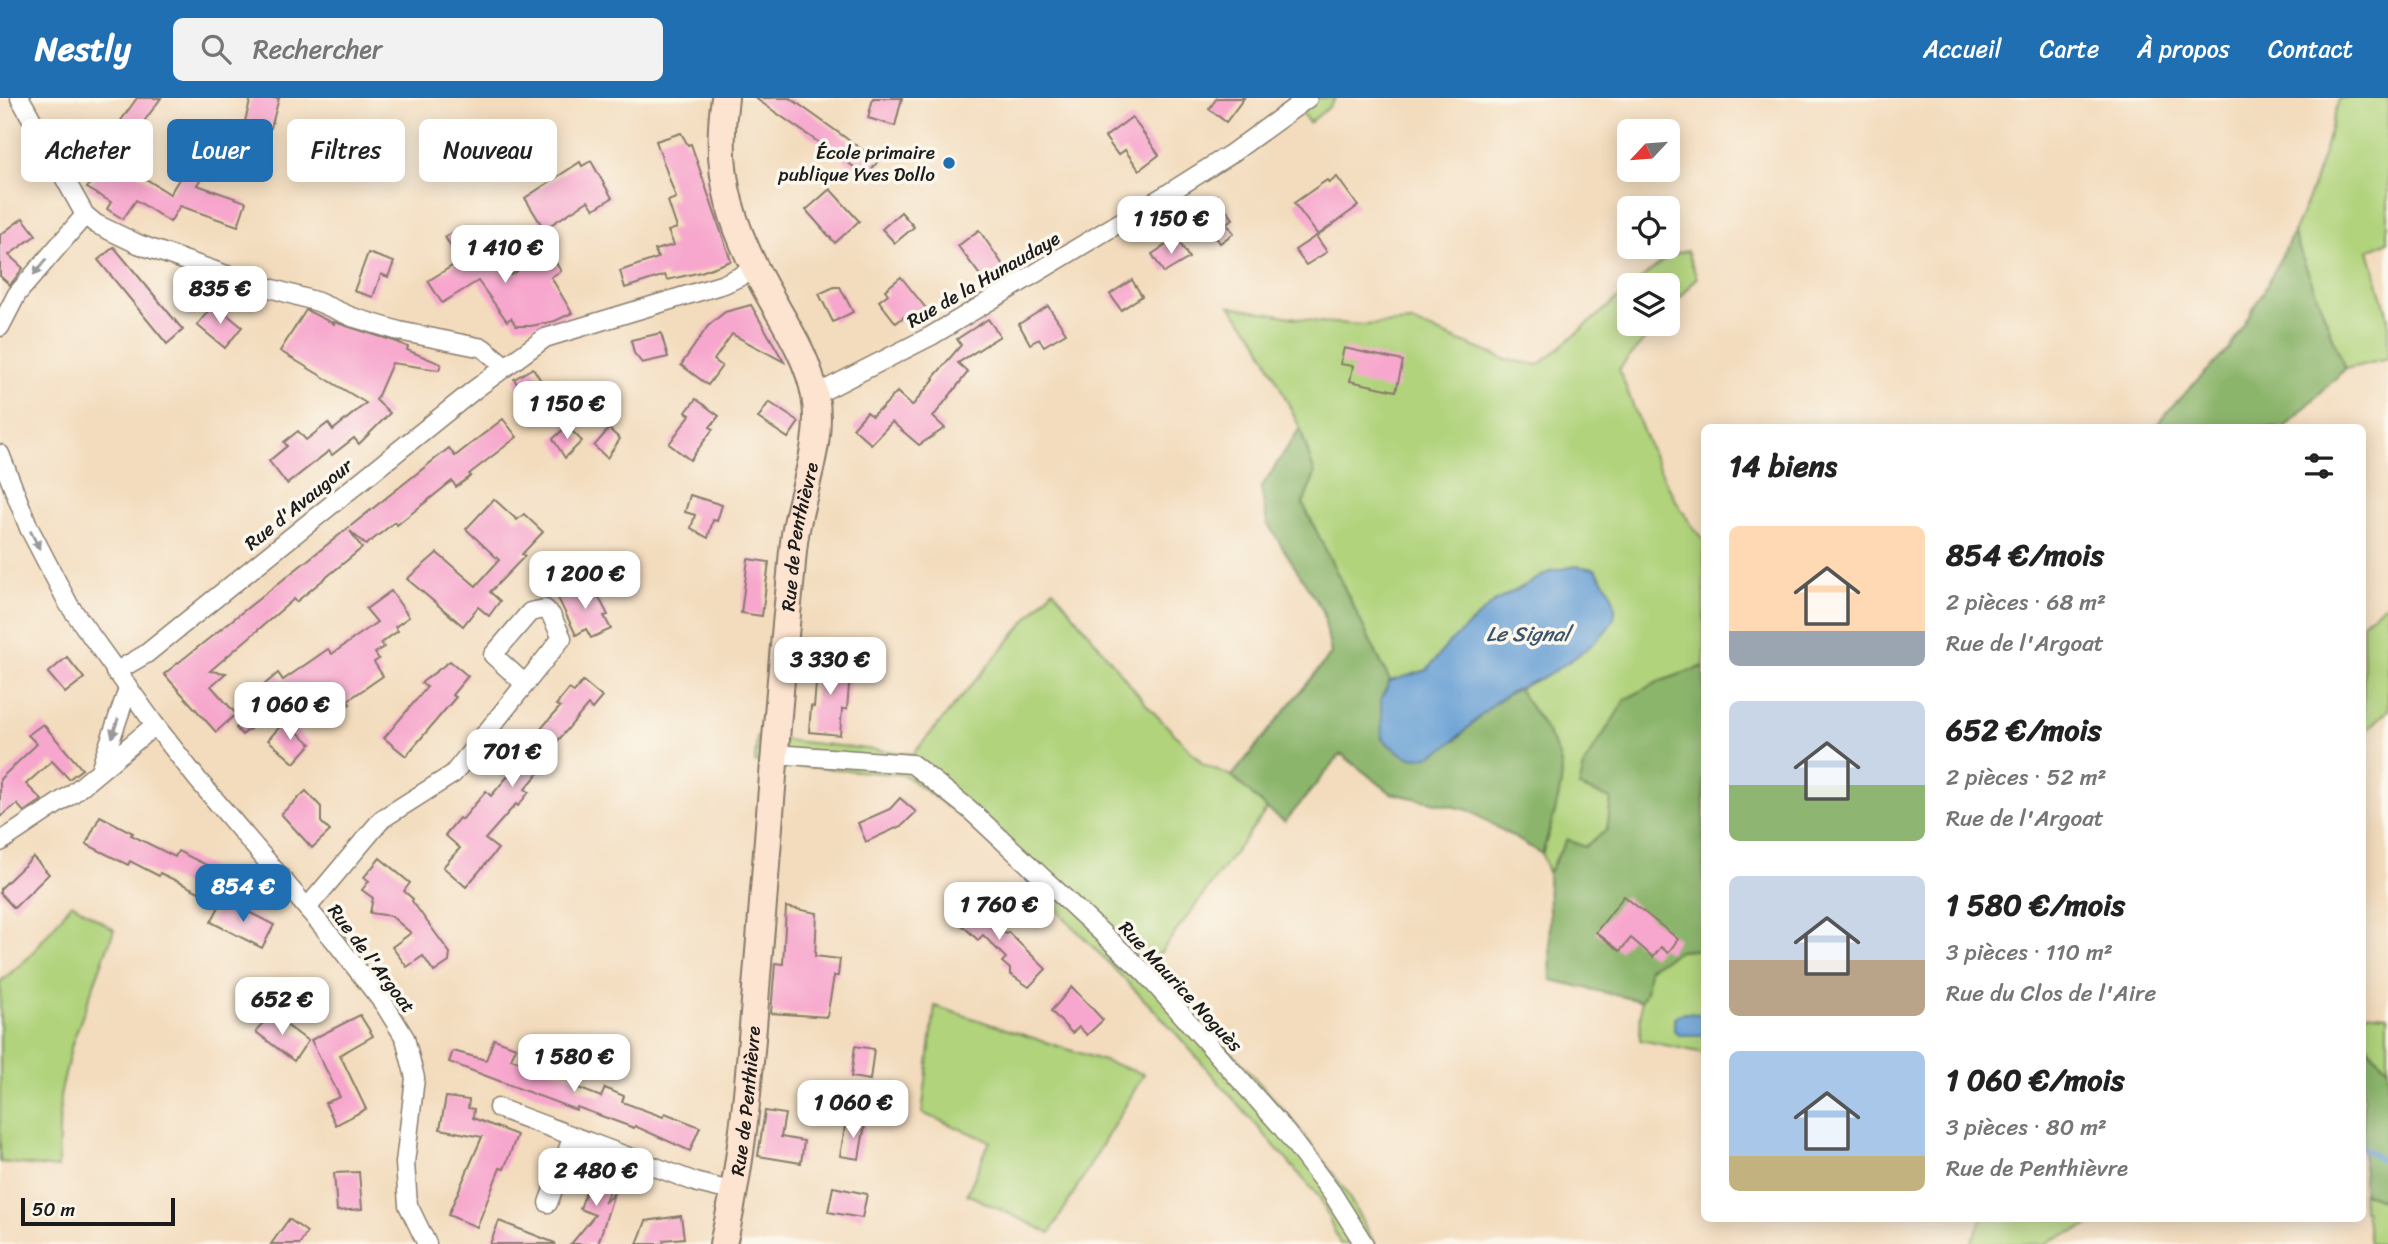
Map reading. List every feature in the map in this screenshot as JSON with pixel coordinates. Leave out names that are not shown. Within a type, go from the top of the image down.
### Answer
[{"type":"street","points":[[20,98],[85,215],[96,224],[138,243],[232,277],[318,302],[352,317],[400,331],[483,348],[505,366]]},
{"type":"street","name":"Rue de Penthièvre","points":[[723,1244],[735,1192],[746,1109],[796,528],[817,428],[815,395],[795,339],[755,269],[728,201],[720,158],[725,98]]},
{"type":"street","name":"Rue de la Hunaudaye","points":[[815,395],[931,336],[1164,196],[1233,153],[1308,98]]},
{"type":"street","points":[[0,327],[17,294],[85,215]]},
{"type":"street","name":"Rue d'Avaugour","points":[[114,672],[146,653],[505,366],[545,338],[724,284],[755,269]]},
{"type":"street","name":"Rue de l'Argoat","points":[[0,454],[29,528],[68,606],[155,725],[384,1004],[405,1038],[415,1078],[404,1163],[408,1205],[427,1244]]},
{"type":"street","points":[[307,908],[382,819],[453,774],[525,684]]},
{"type":"street","points":[[102,767],[128,689]]},
{"type":"street","points":[[0,842],[72,794],[155,725]]},
{"type":"street","name":"Rue Maurice Noguès","points":[[775,754],[912,764],[970,809],[1145,973],[1280,1126],[1332,1193],[1364,1244]]},
{"type":"street","points":[[498,1108],[698,1183],[735,1192]]},
{"type":"street","points":[[548,1203],[573,1136]]},
{"type":"green space","points":[[1291,98],[1336,98],[1309,123]]},
{"type":"green space","points":[[2339,98],[2388,98],[2388,241],[2369,250],[2388,317],[2388,359],[2345,369],[2293,233],[2319,167]]},
{"type":"green space","points":[[2293,233],[2345,369],[2288,424],[2157,424],[2229,349],[2264,291]]},
{"type":"green space","points":[[1687,251],[1697,278],[1680,298],[1680,273],[1648,273],[1665,259],[1680,259],[1680,253]]},
{"type":"green space","points":[[1617,299],[1617,336],[1648,336],[1619,369],[1665,481],[1701,537],[1701,667],[1658,682],[1579,786],[1611,799],[1607,830],[1584,847],[1567,839],[1548,873],[1542,854],[1556,809],[1540,720],[1518,689],[1555,671],[1448,644],[1427,671],[1390,681],[1303,504],[1315,474],[1300,428],[1257,339],[1230,306],[1319,322],[1364,325],[1412,322],[1507,360],[1539,365]]},
{"type":"green space","points":[[1300,428],[1315,474],[1303,504],[1390,681],[1381,699],[1456,740],[1484,712],[1518,689],[1549,735],[1562,773],[1556,809],[1542,854],[1468,810],[1391,793],[1341,754],[1285,822],[1232,776],[1331,654],[1323,611],[1267,523],[1261,488]]},
{"type":"green space","points":[[1053,589],[1145,703],[1203,764],[1232,776],[1267,809],[1152,964],[1290,1117],[1345,1190],[1375,1244],[1340,1244],[1320,1198],[1166,1022],[975,826],[904,775],[755,762],[757,737],[913,754]]},
{"type":"green space","points":[[2388,602],[2388,710],[2366,731],[2366,620]]},
{"type":"green space","points":[[1701,667],[1701,949],[1679,951],[1649,968],[1646,992],[1641,1001],[1551,980],[1548,874],[1567,839],[1584,847],[1607,830],[1611,799],[1579,787],[1585,763],[1626,699],[1658,682]]},
{"type":"green space","points":[[72,903],[114,930],[72,1044],[60,1096],[58,1168],[0,1162],[0,982],[29,957]]},
{"type":"green space","points":[[1701,949],[1701,1052],[1640,1040],[1641,1001],[1646,992],[1649,968],[1679,951]]},
{"type":"green space","points":[[935,1006],[1144,1074],[1050,1233],[967,1194],[990,1141],[922,1113]]},
{"type":"green space","points":[[2366,1013],[2388,1015],[2388,1068],[2367,1044]]},
{"type":"green space","points":[[2366,1043],[2388,1068],[2388,1203],[2366,1194]]},
{"type":"green space","points":[[2366,1195],[2388,1203],[2388,1244],[2370,1244]]},
{"type":"green space","points":[[1981,1222],[2099,1222],[2046,1244],[1970,1244]]},
{"type":"water","name":"Le Signal","points":[[1576,566],[1595,569],[1614,601],[1613,621],[1599,638],[1570,661],[1496,702],[1457,738],[1436,753],[1419,758],[1407,756],[1382,739],[1381,699],[1390,681],[1427,670],[1448,644],[1494,602],[1551,571]]},
{"type":"water","points":[[1682,1013],[1701,1014],[1701,1035],[1679,1035],[1674,1030],[1674,1017]]},
{"type":"building","points":[[137,98],[161,98],[146,119],[122,119]]},
{"type":"building","points":[[251,98],[279,98],[273,120],[246,119]]},
{"type":"building","points":[[755,98],[790,98],[878,161],[867,176]]},
{"type":"building","points":[[873,98],[902,98],[895,126],[868,118]]},
{"type":"building","points":[[1217,98],[1244,98],[1226,122],[1209,109]]},
{"type":"building","points":[[1132,117],[1159,155],[1139,170],[1125,150],[1118,155],[1105,137]]},
{"type":"building","points":[[681,133],[688,145],[691,144],[731,261],[701,272],[667,280],[665,275],[625,288],[620,271],[658,258],[655,250],[674,245],[668,231],[677,228],[668,201],[676,198],[656,141]]},
{"type":"building","points":[[591,161],[612,198],[594,209],[588,201],[544,229],[525,198],[549,182],[557,182],[557,177],[580,162],[582,166]]},
{"type":"building","points":[[1337,177],[1358,206],[1318,235],[1294,203],[1327,180],[1329,183]]},
{"type":"building","points":[[92,182],[151,182],[170,194],[177,182],[199,182],[197,185],[246,202],[238,226],[180,206],[170,222],[136,200],[123,219],[107,209],[111,202],[87,188]]},
{"type":"building","points":[[830,189],[859,221],[835,243],[806,210]]},
{"type":"building","points":[[1217,196],[1233,219],[1226,223],[1234,233],[1220,243],[1197,210]]},
{"type":"building","points":[[901,212],[914,227],[895,243],[882,229]]},
{"type":"building","points":[[23,218],[36,235],[9,255],[23,268],[10,285],[0,276],[0,235]]},
{"type":"building","points":[[459,229],[479,263],[493,252],[511,275],[548,251],[561,271],[551,277],[572,313],[555,321],[516,326],[511,318],[507,321],[478,281],[442,303],[428,281],[460,261],[445,237]]},
{"type":"building","points":[[979,230],[1005,268],[986,283],[958,246]]},
{"type":"building","points":[[1316,236],[1327,252],[1306,265],[1295,250]]},
{"type":"building","points":[[1177,238],[1189,258],[1164,273],[1152,254]]},
{"type":"building","points":[[114,247],[183,330],[167,344],[98,260]]},
{"type":"building","points":[[368,253],[394,262],[388,277],[381,274],[373,297],[354,291]]},
{"type":"building","points":[[901,277],[929,312],[912,326],[905,316],[896,323],[879,301],[888,294],[885,290]]},
{"type":"building","points":[[1132,280],[1142,296],[1121,310],[1110,294]]},
{"type":"building","points":[[840,287],[853,312],[833,322],[819,294]]},
{"type":"building","points":[[214,304],[242,327],[225,348],[197,325]]},
{"type":"building","points":[[751,305],[784,362],[732,334],[714,360],[722,366],[708,385],[681,365],[708,326],[725,312]]},
{"type":"building","points":[[1048,306],[1066,333],[1044,346],[1039,339],[1030,344],[1019,324]]},
{"type":"building","points":[[306,310],[334,324],[397,342],[408,347],[407,350],[441,364],[439,370],[392,363],[376,400],[390,413],[359,444],[354,438],[332,455],[329,451],[287,484],[269,461],[287,446],[284,442],[298,431],[306,440],[328,423],[333,430],[366,403],[280,351]]},
{"type":"building","points":[[988,319],[1000,336],[958,363],[968,372],[933,417],[945,428],[919,445],[892,422],[871,444],[853,428],[867,412],[872,416],[897,392],[912,406],[961,345],[957,339]]},
{"type":"building","points":[[661,333],[668,357],[642,363],[634,353],[631,340]]},
{"type":"building","points":[[1344,348],[1403,361],[1396,391],[1350,381],[1353,366],[1340,364]]},
{"type":"building","points":[[533,368],[553,400],[535,412],[514,379]]},
{"type":"building","points":[[696,399],[719,416],[710,427],[713,429],[690,460],[669,444],[690,415],[686,412]]},
{"type":"building","points":[[769,402],[799,422],[788,438],[758,418]]},
{"type":"building","points":[[503,419],[517,437],[456,487],[452,481],[397,525],[395,522],[366,545],[350,531],[362,548],[296,602],[294,599],[210,671],[226,673],[211,686],[236,714],[216,732],[164,674],[449,448],[455,456]]},
{"type":"building","points":[[567,426],[582,441],[565,458],[553,439]]},
{"type":"building","points":[[609,429],[620,439],[607,458],[594,446]]},
{"type":"building","points":[[690,495],[722,505],[717,521],[713,520],[708,538],[691,528],[695,515],[685,512]]},
{"type":"building","points":[[494,499],[517,520],[524,514],[543,532],[522,554],[525,556],[490,592],[500,601],[489,616],[478,607],[463,626],[407,579],[437,553],[476,586],[499,560],[466,529]]},
{"type":"building","points":[[748,559],[769,562],[762,616],[741,613]]},
{"type":"building","points":[[591,582],[608,615],[604,616],[611,629],[591,638],[586,629],[576,635],[558,598]]},
{"type":"building","points":[[391,591],[409,617],[395,627],[398,631],[381,643],[384,647],[375,653],[379,659],[374,662],[383,676],[347,701],[350,704],[332,717],[307,685],[242,735],[236,728],[271,691],[265,684],[278,673],[283,680],[328,649],[332,654],[377,622],[366,609]]},
{"type":"building","points":[[67,657],[84,678],[65,693],[48,673]]},
{"type":"building","points":[[818,660],[851,662],[847,709],[842,709],[840,735],[809,732]]},
{"type":"building","points":[[450,661],[468,676],[452,695],[456,697],[406,756],[384,738],[427,687],[421,683]]},
{"type":"building","points":[[583,681],[602,697],[592,709],[588,705],[550,750],[555,754],[525,789],[529,792],[485,839],[498,849],[466,887],[443,867],[460,848],[445,835],[459,818],[462,820],[486,791],[491,796],[515,768],[510,764],[560,707],[556,705],[569,689],[574,692]]},
{"type":"building","points":[[285,721],[311,744],[294,763],[268,740]]},
{"type":"building","points":[[43,724],[82,769],[69,779],[52,761],[26,784],[42,800],[24,812],[17,804],[0,817],[0,779],[37,744],[28,735]]},
{"type":"building","points":[[306,791],[321,807],[321,822],[330,831],[312,848],[281,814]]},
{"type":"building","points":[[900,798],[916,812],[903,825],[866,842],[858,823],[890,809]]},
{"type":"building","points":[[100,816],[175,857],[178,851],[225,874],[213,899],[160,873],[159,876],[130,861],[128,865],[86,844]]},
{"type":"building","points":[[33,857],[49,874],[14,908],[0,893],[0,889]]},
{"type":"building","points":[[380,858],[410,883],[404,891],[413,899],[450,953],[449,962],[434,972],[423,956],[407,967],[392,947],[411,933],[391,916],[370,913],[373,898],[362,890],[369,881],[364,877]]},
{"type":"building","points":[[1624,896],[1678,939],[1668,953],[1661,947],[1653,957],[1631,938],[1620,951],[1596,932]]},
{"type":"building","points":[[964,897],[1006,934],[1008,932],[1046,969],[1029,987],[1010,974],[1010,969],[1002,962],[1006,958],[983,935],[978,940],[949,913]]},
{"type":"building","points":[[223,899],[274,925],[262,948],[211,922]]},
{"type":"building","points":[[786,907],[817,913],[815,956],[840,959],[838,976],[834,976],[827,1017],[771,1013],[775,963],[783,964]]},
{"type":"building","points":[[1072,987],[1103,1020],[1087,1035],[1079,1027],[1072,1033],[1051,1011]]},
{"type":"building","points":[[270,1013],[308,1041],[294,1061],[256,1032]]},
{"type":"building","points":[[360,1015],[373,1036],[340,1055],[366,1109],[336,1125],[325,1103],[340,1097],[311,1040]]},
{"type":"building","points":[[494,1039],[516,1047],[511,1059],[575,1077],[578,1088],[601,1097],[605,1088],[624,1096],[622,1102],[663,1117],[665,1113],[700,1127],[690,1151],[635,1126],[634,1128],[577,1107],[576,1110],[449,1062],[453,1051],[486,1060]]},
{"type":"building","points":[[855,1046],[874,1049],[870,1080],[851,1077]]},
{"type":"building","points":[[446,1097],[469,1100],[468,1108],[474,1109],[473,1118],[517,1135],[504,1169],[500,1168],[477,1227],[448,1215],[482,1137],[440,1129]]},
{"type":"building","points":[[765,1111],[785,1114],[781,1137],[804,1141],[801,1163],[758,1156]]},
{"type":"building","points":[[846,1121],[865,1124],[859,1159],[840,1156]]},
{"type":"building","points":[[593,1171],[614,1179],[604,1203],[614,1193],[598,1244],[571,1244],[595,1215],[580,1209]]},
{"type":"building","points":[[359,1172],[362,1209],[337,1211],[334,1173]]},
{"type":"building","points":[[833,1187],[867,1194],[862,1218],[828,1212]]},
{"type":"building","points":[[681,1216],[684,1238],[664,1240],[663,1244],[637,1244],[646,1221]]},
{"type":"building","points":[[289,1219],[307,1232],[300,1244],[271,1244]]},
{"type":"building","points":[[499,1221],[555,1243],[555,1244],[490,1244]]},
{"type":"waterway","points":[[2366,1150],[2388,1164]]},
{"type":"place","name":"École primaire publique Yves Dollo","points":[[949,163]]}]
